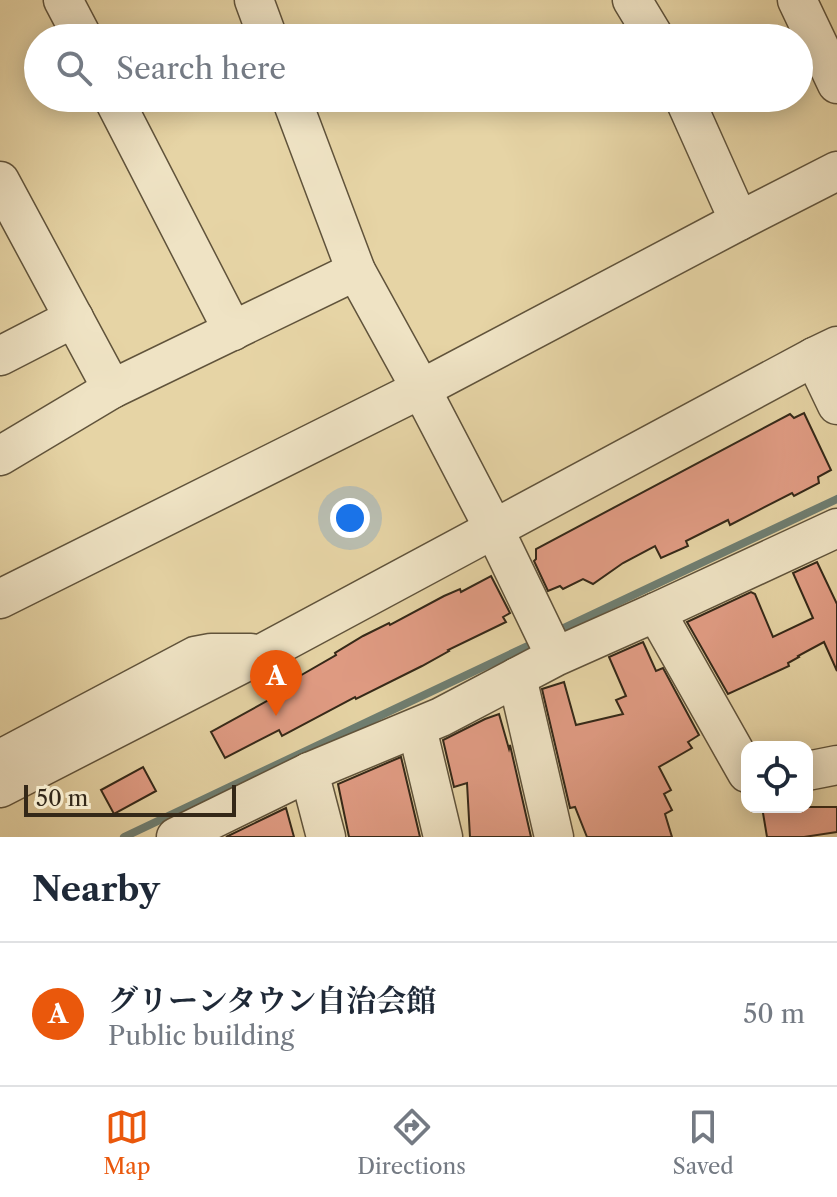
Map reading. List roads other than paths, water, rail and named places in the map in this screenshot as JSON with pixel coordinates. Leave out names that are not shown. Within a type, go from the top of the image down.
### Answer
[{"type":"street","points":[[63,0],[76,24]]},
{"type":"street","points":[[254,0],[263,24]]},
{"type":"street","points":[[632,0],[647,24]]},
{"type":"street","points":[[797,0],[808,24]]},
{"type":"street","points":[[813,34],[837,84]]},
{"type":"street","points":[[120,112],[233,331]]},
{"type":"street","points":[[296,112],[356,271],[494,529],[549,643]]},
{"type":"street","points":[[690,112],[739,221]]},
{"type":"street","points":[[0,599],[421,389],[837,171]]},
{"type":"street","points":[[0,181],[112,389]]},
{"type":"street","points":[[0,456],[112,389],[356,271]]},
{"type":"street","points":[[0,356],[74,318]]},
{"type":"street","points":[[0,788],[278,644],[826,352],[837,405]]},
{"type":"street","points":[[197,832],[309,772],[441,717],[555,657],[837,528]]},
{"type":"street","points":[[656,612],[741,762]]},
{"type":"street","points":[[0,759],[195,656],[278,644]]},
{"type":"street","points":[[0,816],[210,704],[253,675],[278,644]]},
{"type":"street","points":[[517,677],[554,837]]},
{"type":"street","points":[[417,728],[443,837]]},
{"type":"street","points":[[813,770],[837,765]]},
{"type":"street","points":[[309,772],[326,837]]},
{"type":"waterway","points":[[555,632],[837,499]]},
{"type":"waterway","points":[[124,837],[536,642]]},
{"type":"place","name":"グリーンタウン自治会館","points":[[276,716]]}]
